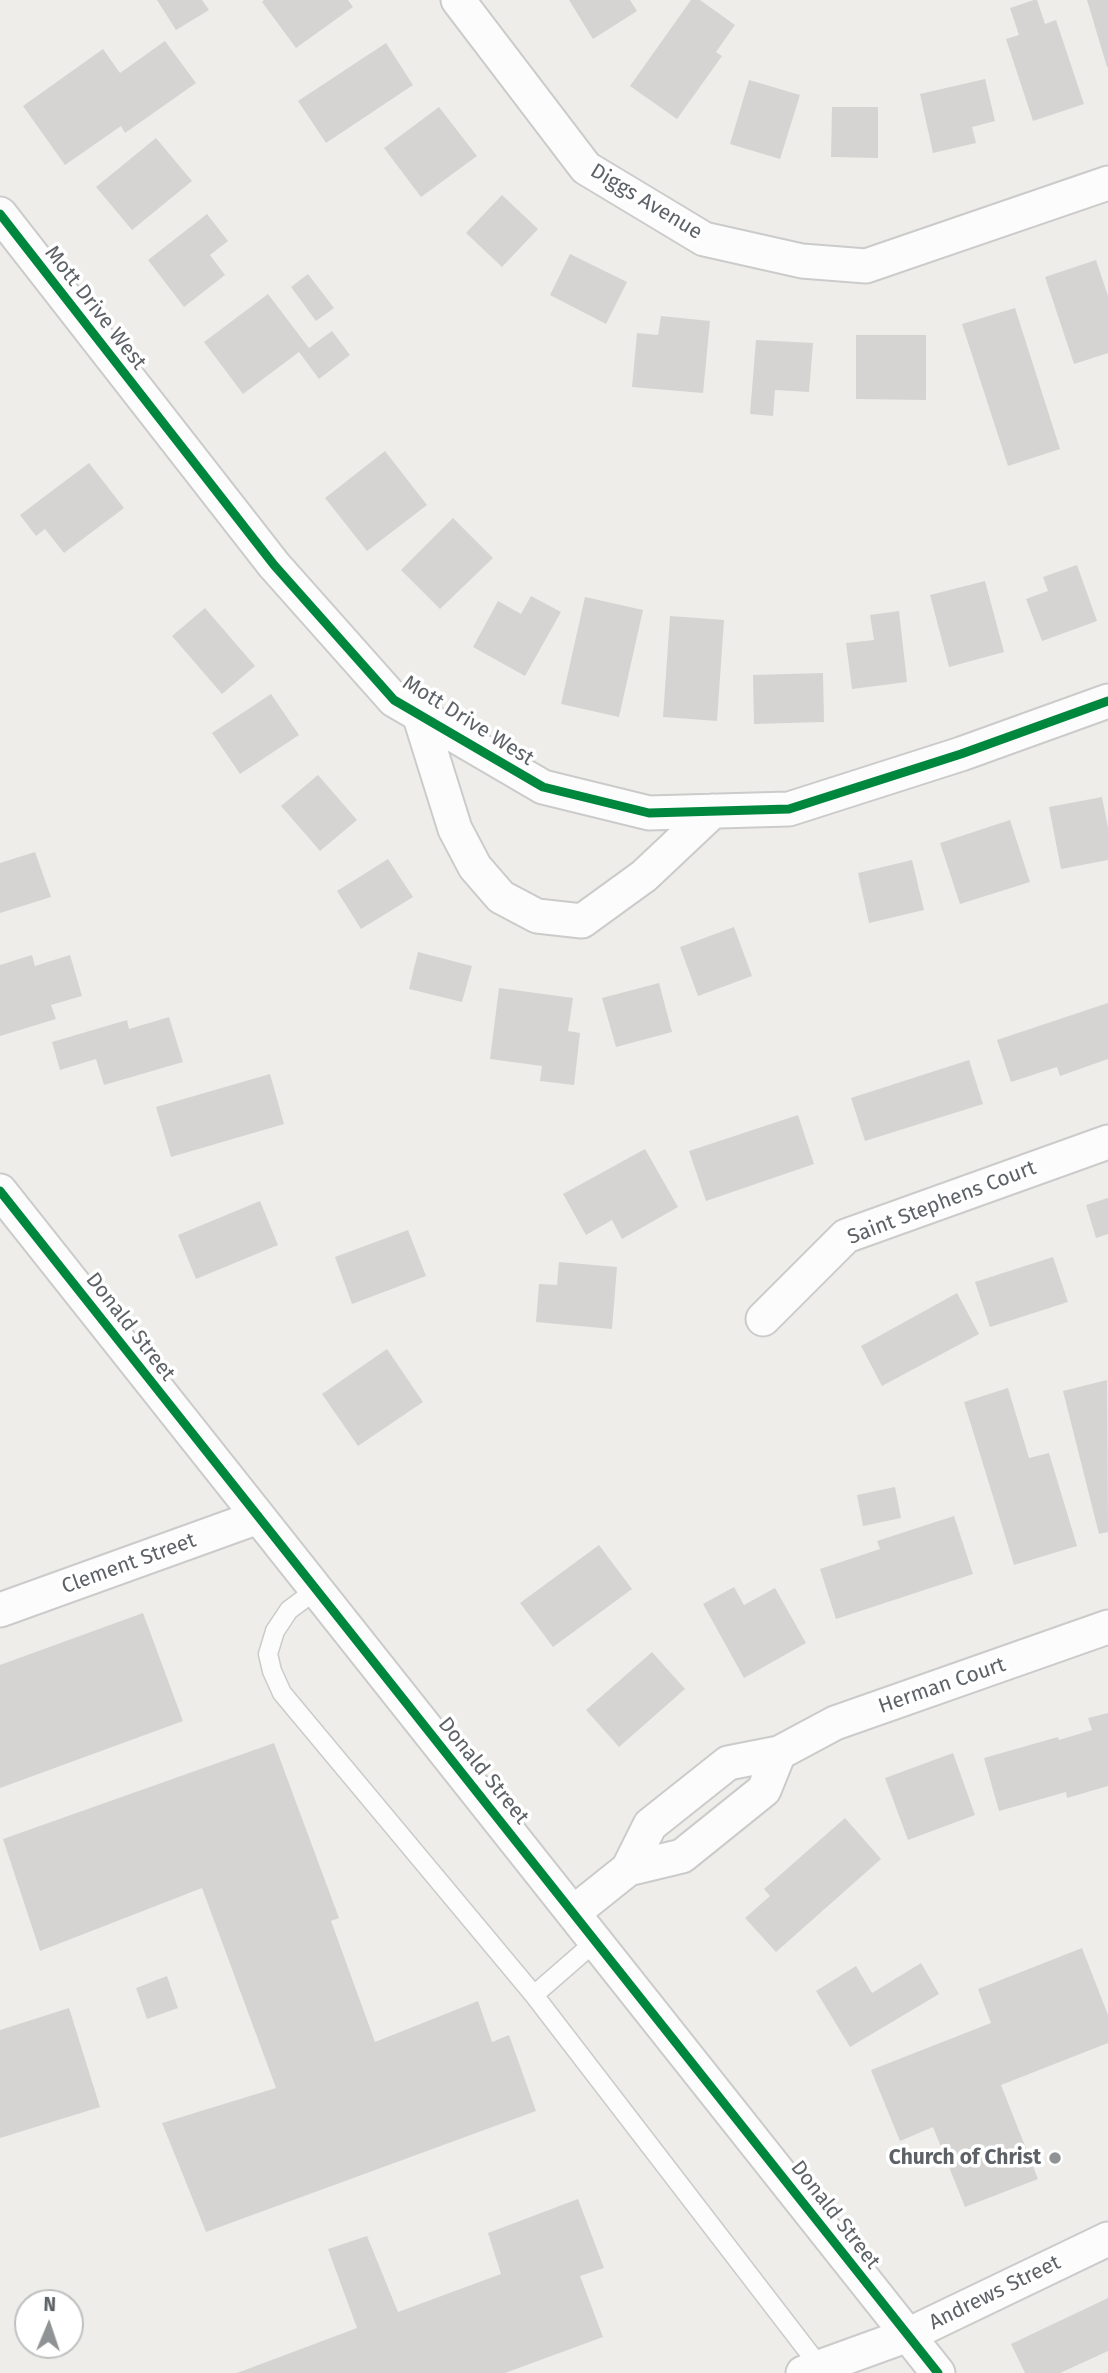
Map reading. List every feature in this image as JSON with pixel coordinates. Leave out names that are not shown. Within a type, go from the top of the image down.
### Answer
[{"type":"street","name":"Diggs Avenue","points":[[458,0],[586,168],[704,239],[802,261],[866,266],[1108,183]]},
{"type":"street","name":"Mott Drive West","points":[[0,214],[274,565],[394,700],[543,787],[649,813],[789,809],[961,754],[1108,701]]},
{"type":"street","points":[[419,714],[455,829],[475,867],[501,897],[537,916],[582,921],[644,876],[713,811]]},
{"type":"street","name":"Saint Stephens Court","points":[[763,1319],[846,1236],[1108,1142]]},
{"type":"street","name":"Donald Street","points":[[0,1191],[938,2373]]},
{"type":"street","name":"Clement Street","points":[[0,1610],[258,1517]]},
{"type":"street","name":"Herman Court","points":[[573,1913],[628,1869],[650,1825],[728,1763],[779,1753],[835,1723],[1108,1627]]},
{"type":"street","name":"Herman Court","points":[[628,1869],[681,1856],[764,1790],[779,1753]]},
{"type":"street","name":"Andrews Street","points":[[811,2370],[908,2335],[1108,2239]]},
{"type":"lane","points":[[316,1590],[289,1610],[275,1631],[268,1654],[282,1693],[534,1995],[811,2370]]},
{"type":"lane","points":[[534,1995],[596,1941]]},
{"type":"building","points":[[157,0],[202,0],[209,10],[176,30]]},
{"type":"building","points":[[348,0],[353,7],[296,48],[262,2]]},
{"type":"building","points":[[569,0],[630,0],[637,11],[593,39]]},
{"type":"building","points":[[691,0],[700,0],[735,25],[716,52],[722,56],[677,119],[630,86]]},
{"type":"building","points":[[1037,0],[1045,24],[1056,20],[1084,104],[1033,121],[1006,39],[1019,35],[1010,8]]},
{"type":"building","points":[[1087,0],[1108,0],[1108,67],[1107,67]]},
{"type":"building","points":[[165,41],[196,83],[125,133],[121,126],[65,165],[23,106],[103,49],[120,73]]},
{"type":"building","points":[[386,43],[413,85],[326,143],[298,101]]},
{"type":"building","points":[[985,79],[995,121],[972,127],[976,143],[933,153],[920,94]]},
{"type":"building","points":[[749,80],[800,95],[780,159],[730,144]]},
{"type":"building","points":[[439,107],[477,156],[421,197],[384,148]]},
{"type":"building","points":[[832,107],[878,107],[878,158],[831,157]]},
{"type":"building","points":[[156,138],[192,181],[132,230],[96,187]]},
{"type":"building","points":[[502,195],[538,229],[502,267],[466,233]]},
{"type":"building","points":[[207,214],[228,241],[210,255],[225,275],[184,307],[148,260]]},
{"type":"building","points":[[570,254],[627,282],[606,324],[550,295]]},
{"type":"building","points":[[1096,260],[1108,296],[1108,353],[1074,364],[1045,277]]},
{"type":"building","points":[[308,274],[334,308],[316,321],[291,287]]},
{"type":"building","points":[[268,294],[309,348],[332,331],[350,355],[319,379],[299,352],[243,394],[204,342]]},
{"type":"building","points":[[1015,308],[1060,449],[1008,466],[962,324]]},
{"type":"building","points":[[661,316],[710,321],[703,393],[632,387],[637,333],[658,335]]},
{"type":"building","points":[[856,335],[926,335],[926,400],[856,399]]},
{"type":"building","points":[[756,340],[813,343],[809,392],[775,390],[773,416],[750,414]]},
{"type":"building","points":[[385,451],[427,505],[367,551],[325,498]]},
{"type":"building","points":[[89,463],[124,508],[64,553],[45,529],[36,536],[20,515]]},
{"type":"building","points":[[453,518],[493,558],[440,609],[401,570]]},
{"type":"building","points":[[1077,565],[1097,621],[1042,641],[1026,599],[1048,591],[1043,577]]},
{"type":"building","points":[[985,581],[1004,652],[949,667],[930,595]]},
{"type":"building","points":[[531,596],[561,612],[525,676],[473,647],[498,601],[521,614]]},
{"type":"building","points":[[585,597],[643,610],[619,717],[561,704]]},
{"type":"building","points":[[205,608],[255,666],[222,694],[172,636]]},
{"type":"building","points":[[899,611],[907,682],[852,689],[846,643],[874,640],[870,615]]},
{"type":"building","points":[[670,616],[724,620],[717,721],[663,717]]},
{"type":"building","points":[[823,673],[824,722],[754,724],[753,675]]},
{"type":"building","points":[[271,694],[299,735],[240,774],[212,733]]},
{"type":"building","points":[[318,775],[357,820],[320,851],[281,806]]},
{"type":"building","points":[[1102,797],[1108,828],[1108,860],[1061,869],[1049,807]]},
{"type":"building","points":[[1010,820],[1030,882],[960,904],[940,843]]},
{"type":"building","points":[[35,852],[51,897],[0,913],[0,863]]},
{"type":"building","points":[[388,859],[413,897],[361,929],[337,891]]},
{"type":"building","points":[[912,860],[924,910],[869,923],[858,873]]},
{"type":"building","points":[[734,927],[752,976],[698,996],[680,947]]},
{"type":"building","points":[[418,952],[472,966],[462,1002],[409,989]]},
{"type":"building","points":[[32,955],[35,966],[70,955],[82,996],[51,1005],[56,1019],[0,1036],[0,965]]},
{"type":"building","points":[[659,983],[672,1032],[616,1047],[602,998]]},
{"type":"building","points":[[499,988],[573,998],[568,1031],[580,1033],[574,1085],[540,1081],[542,1066],[490,1059]]},
{"type":"building","points":[[1108,1003],[1108,1059],[1060,1076],[1057,1067],[1011,1082],[997,1040]]},
{"type":"building","points":[[169,1017],[183,1062],[104,1085],[96,1059],[60,1070],[52,1042],[127,1020],[129,1029]]},
{"type":"building","points":[[969,1060],[983,1104],[865,1141],[851,1098]]},
{"type":"building","points":[[270,1074],[284,1124],[171,1157],[156,1107]]},
{"type":"building","points":[[798,1115],[814,1164],[706,1201],[689,1151]]},
{"type":"building","points":[[645,1149],[678,1207],[622,1239],[612,1220],[586,1235],[563,1194]]},
{"type":"building","points":[[1108,1198],[1108,1234],[1096,1238],[1086,1205]]},
{"type":"building","points":[[260,1201],[278,1245],[196,1279],[178,1235]]},
{"type":"building","points":[[408,1230],[426,1276],[352,1304],[335,1257]]},
{"type":"building","points":[[1053,1257],[1068,1302],[990,1327],[975,1282]]},
{"type":"building","points":[[559,1262],[617,1267],[612,1329],[536,1322],[539,1284],[557,1285]]},
{"type":"building","points":[[957,1293],[979,1334],[882,1386],[861,1346]]},
{"type":"building","points":[[387,1349],[423,1402],[358,1446],[322,1394]]},
{"type":"building","points":[[1107,1380],[1108,1532],[1099,1534],[1063,1391]]},
{"type":"building","points":[[1008,1388],[1029,1458],[1049,1453],[1077,1546],[1014,1565],[964,1402]]},
{"type":"building","points":[[895,1487],[901,1518],[863,1526],[857,1495]]},
{"type":"building","points":[[954,1516],[973,1574],[836,1619],[820,1569],[880,1549],[877,1541]]},
{"type":"building","points":[[599,1545],[632,1589],[553,1647],[520,1603]]},
{"type":"building","points":[[734,1587],[744,1605],[775,1588],[806,1643],[744,1678],[703,1604]]},
{"type":"building","points":[[143,1613],[183,1721],[0,1788],[0,1665]]},
{"type":"building","points":[[652,1652],[685,1689],[619,1747],[586,1710]]},
{"type":"building","points":[[1108,1713],[1108,1786],[1067,1798],[1066,1792],[999,1811],[984,1758],[1092,1730],[1088,1718]]},
{"type":"building","points":[[274,1743],[339,1918],[331,1921],[375,2042],[478,2001],[492,2042],[509,2035],[536,2111],[206,2232],[162,2123],[276,2088],[202,1888],[40,1951],[3,1839]]},
{"type":"building","points":[[953,1753],[975,1815],[908,1840],[885,1778]]},
{"type":"building","points":[[845,1818],[881,1859],[776,1952],[745,1918],[770,1896],[764,1889]]},
{"type":"building","points":[[1082,1948],[1108,2015],[1108,2043],[1001,2085],[1038,2179],[965,2207],[933,2127],[900,2141],[871,2070],[991,2023],[978,1989]]},
{"type":"building","points":[[921,1963],[939,1994],[850,2047],[816,1991],[856,1966],[872,1993]]},
{"type":"building","points":[[167,1976],[178,2008],[147,2019],[136,1988]]},
{"type":"building","points":[[69,2008],[100,2107],[0,2138],[0,2030]]},
{"type":"building","points":[[578,2199],[604,2268],[580,2276],[603,2337],[505,2373],[237,2373],[357,2328],[328,2249],[367,2236],[398,2312],[501,2274],[488,2233]]},
{"type":"building","points":[[1108,2298],[1108,2351],[1060,2373],[1025,2373],[1011,2344]]},
{"type":"cycle path","points":[[0,214],[274,565],[394,700],[543,787],[649,813],[789,809],[961,754],[1108,701]]},
{"type":"cycle path","points":[[0,1191],[938,2373]]},
{"type":"place","name":"Church of Christ","points":[[1055,2158]]}]
